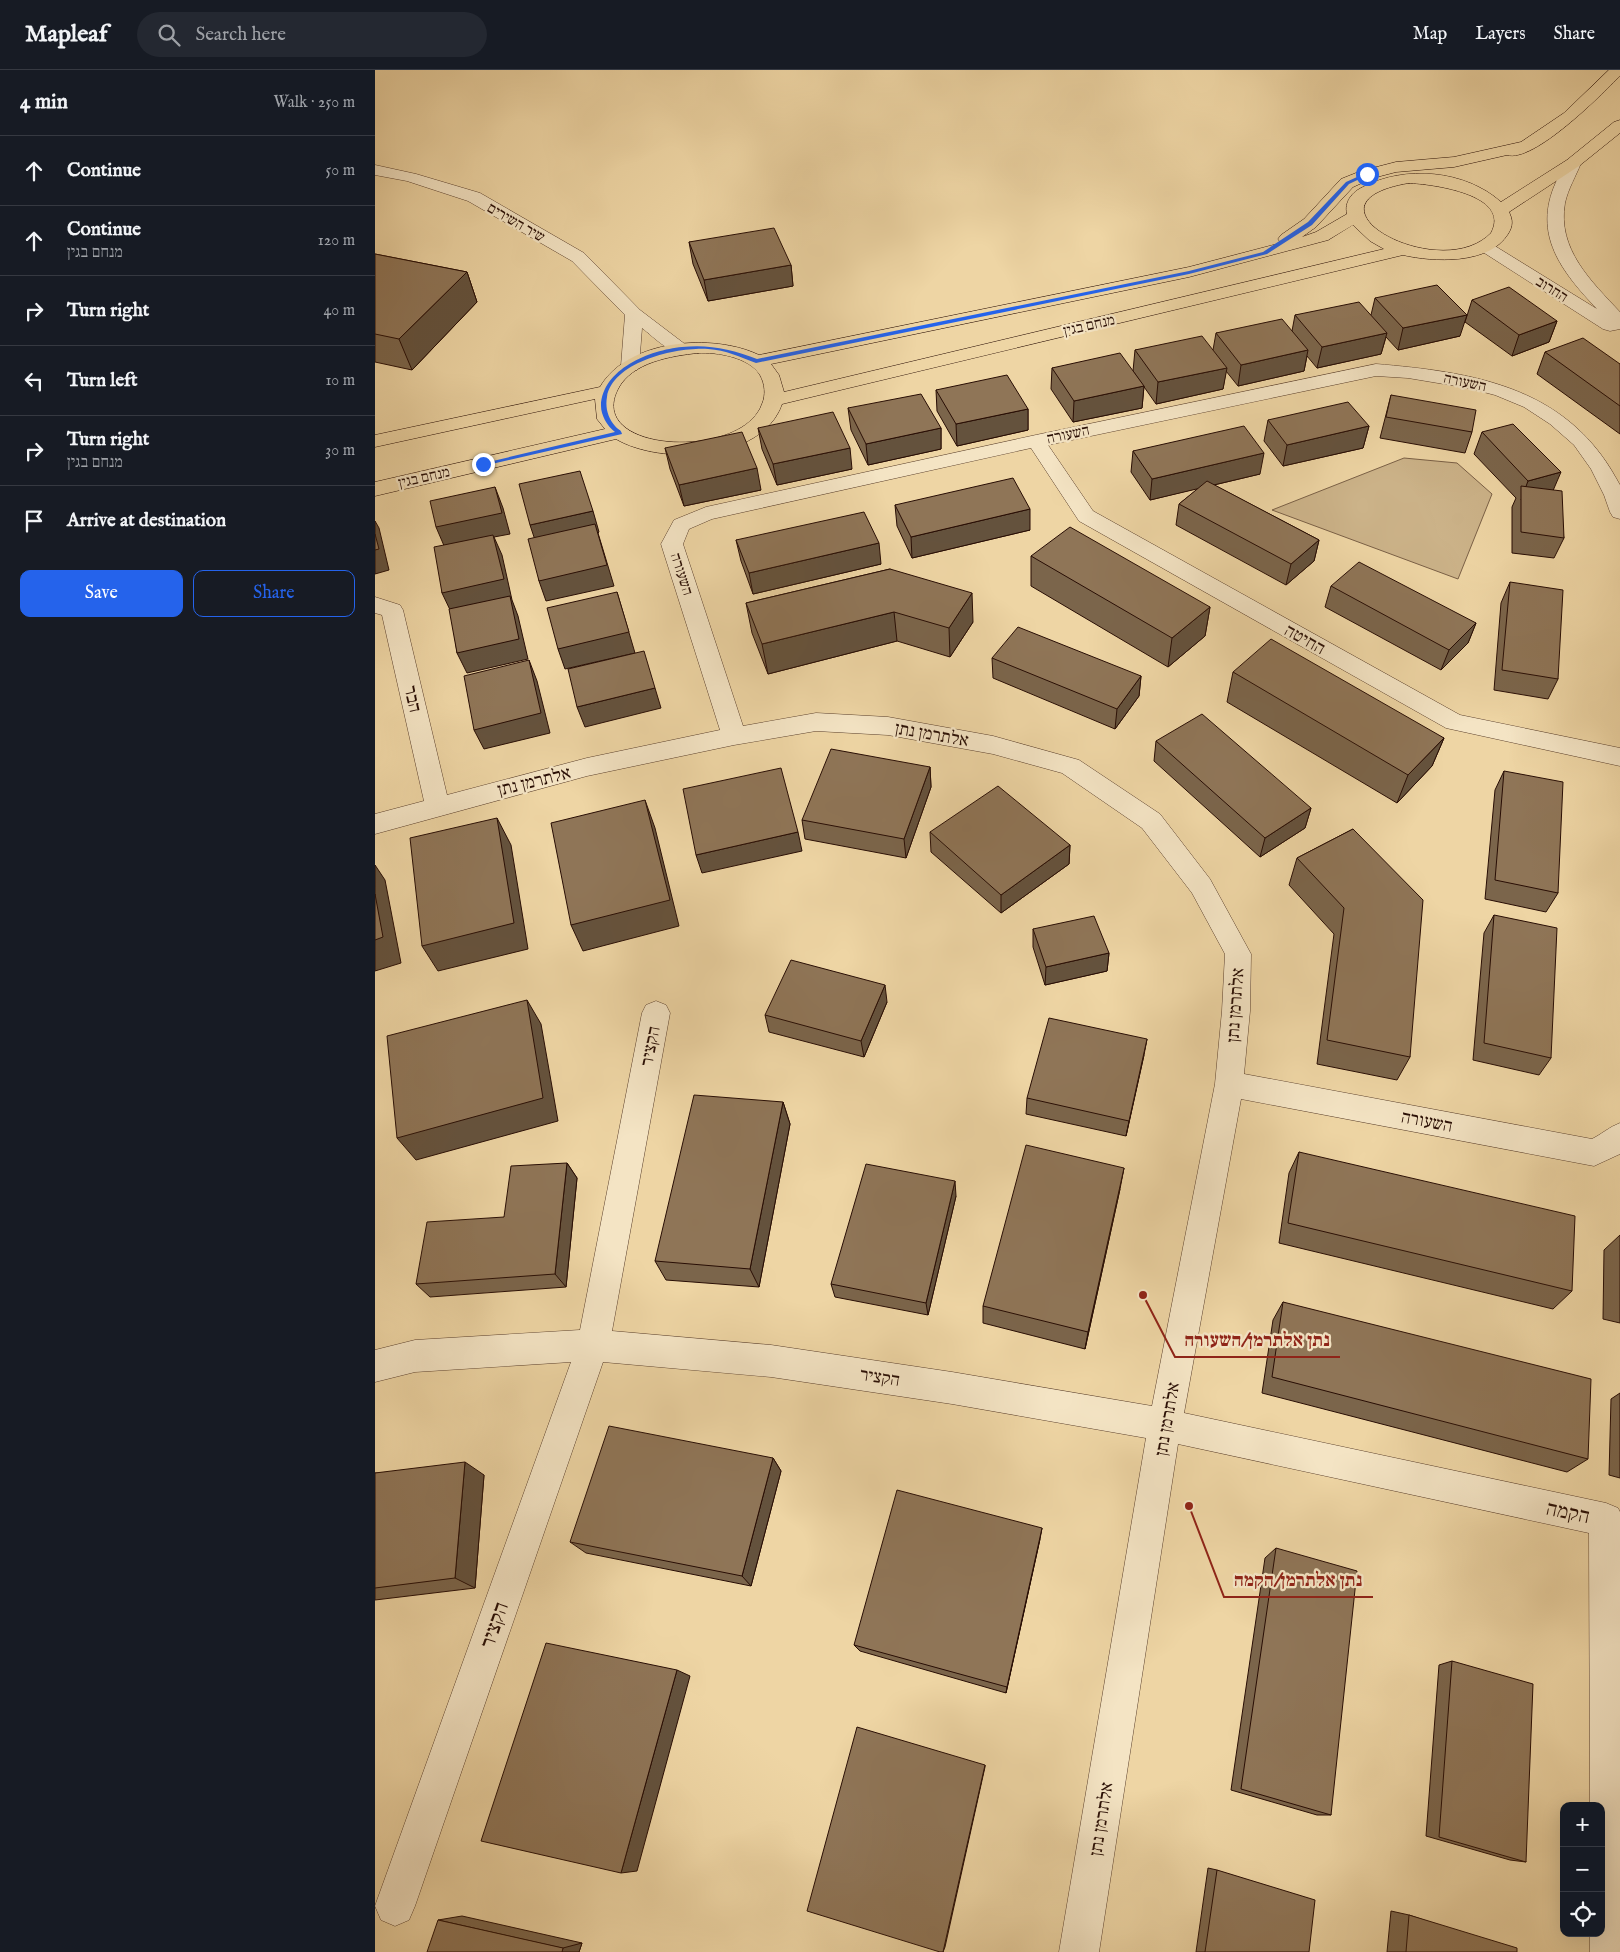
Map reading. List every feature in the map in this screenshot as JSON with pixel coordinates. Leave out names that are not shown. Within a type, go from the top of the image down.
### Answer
[{"type":"main road","points":[[1452,182],[1530,144],[1574,114],[1617,70]]},
{"type":"main road","points":[[1500,210],[1573,163],[1620,125]]},
{"type":"main road","points":[[1265,253],[1310,224],[1347,183],[1367,174],[1396,167],[1454,162],[1530,144]]},
{"type":"main road","points":[[1409,178],[1452,182],[1473,189],[1490,199],[1500,210],[1504,221],[1502,230],[1496,239],[1467,252],[1447,254],[1425,253],[1404,249],[1376,237],[1365,229],[1355,216],[1355,205],[1361,195],[1373,186],[1389,180],[1409,178]]},
{"type":"main road","name":"מנחם בגין","points":[[756,361],[1189,272],[1265,253],[1322,236],[1355,216]]},
{"type":"main road","name":"מנחם בגין","points":[[774,400],[1404,249]]},
{"type":"main road","points":[[708,347],[735,352],[756,361],[770,374],[776,390],[774,400],[772,407],[759,424],[738,436],[711,446],[683,449],[655,447],[631,440],[613,427],[604,412],[604,396],[613,380],[630,366],[654,355],[681,348],[708,347]]},
{"type":"main road","points":[[375,441],[607,391]]},
{"type":"main road","name":"מנחם בגין","points":[[375,489],[620,432]]},
{"type":"street","points":[[1573,163],[1556,203],[1555,226],[1560,250],[1579,277],[1620,323]]},
{"type":"street","name":"שיר השירים","points":[[375,170],[410,177],[473,197],[578,257],[634,314],[681,348]]},
{"type":"street","name":"החרוב","points":[[1484,246],[1620,331]]},
{"type":"street","points":[[630,366],[634,314]]},
{"type":"street","name":"השעורה","points":[[734,736],[672,544],[681,525],[706,514],[1036,441],[1375,370],[1417,372],[1501,389],[1536,406],[1563,424],[1591,452],[1607,480],[1620,512]]},
{"type":"street","name":"החיטה","points":[[1036,441],[1086,516],[1454,722],[1620,757]]},
{"type":"street","name":"הבר","points":[[375,604],[392,610],[437,806]]},
{"type":"street","name":"אלתרמן נתן","points":[[375,824],[437,806],[587,768],[734,736],[815,722],[888,726],[993,745],[1069,766],[1151,821],[1201,886],[1238,954],[1236,1011],[1229,1084],[1165,1425],[1079,1952]]},
{"type":"street","name":"הקציר","points":[[395,1906],[593,1345],[656,1013]]},
{"type":"street","name":"השעורה","points":[[1229,1084],[1594,1153],[1617,1141],[1620,1136]]},
{"type":"street","name":"הקציר","points":[[375,1366],[415,1356],[593,1345],[771,1361],[952,1388],[1165,1425]]},
{"type":"street","name":"הקמה","points":[[1165,1425],[1606,1520],[1609,1952]]},
{"type":"shaded area","points":[[1404,458],[1457,463],[1492,494],[1458,579],[1272,510]]},
{"type":"building","points":[[774,228],[791,265],[704,280],[689,242]]},
{"type":"building","points":[[375,254],[467,272],[399,339],[375,334]]},
{"type":"building","points":[[1437,285],[1467,315],[1403,328],[1375,298]]},
{"type":"building","points":[[1509,287],[1557,321],[1519,335],[1472,300]]},
{"type":"building","points":[[1359,302],[1387,333],[1322,347],[1295,315]]},
{"type":"building","points":[[1282,319],[1308,350],[1241,365],[1216,333]]},
{"type":"building","points":[[1202,336],[1227,368],[1158,382],[1135,350]]},
{"type":"building","points":[[1583,338],[1620,364],[1620,406],[1545,352]]},
{"type":"building","points":[[1120,353],[1144,386],[1074,401],[1052,368]]},
{"type":"building","points":[[1007,375],[1028,409],[956,424],[936,390]]},
{"type":"building","points":[[921,394],[941,428],[866,444],[848,408]]},
{"type":"building","points":[[1391,395],[1476,410],[1472,432],[1386,417]]},
{"type":"building","points":[[1348,402],[1369,426],[1287,445],[1268,420]]},
{"type":"building","points":[[833,412],[850,448],[773,464],[758,428]]},
{"type":"building","points":[[1513,424],[1561,472],[1528,481],[1482,432]]},
{"type":"building","points":[[1244,426],[1264,453],[1152,479],[1133,451]]},
{"type":"building","points":[[742,432],[757,468],[679,485],[665,448]]},
{"type":"building","points":[[580,471],[593,511],[530,525],[519,484]]},
{"type":"building","points":[[1013,478],[1030,509],[911,537],[895,505]]},
{"type":"building","points":[[1207,481],[1319,540],[1291,564],[1179,504]]},
{"type":"building","points":[[1521,486],[1562,491],[1564,538],[1521,532]]},
{"type":"building","points":[[495,487],[502,513],[436,527],[430,501]]},
{"type":"building","points":[[864,512],[879,543],[749,573],[736,540]]},
{"type":"building","points":[[595,524],[607,565],[539,581],[528,539]]},
{"type":"building","points":[[1070,527],[1210,607],[1172,638],[1031,556]]},
{"type":"building","points":[[375,534],[379,549],[375,550]]},
{"type":"building","points":[[493,535],[504,579],[442,593],[434,547]]},
{"type":"building","points":[[1359,562],[1476,623],[1449,650],[1331,586]]},
{"type":"building","points":[[890,569],[972,593],[949,628],[894,612],[762,644],[746,603]]},
{"type":"building","points":[[1510,582],[1563,590],[1558,679],[1502,670]]},
{"type":"building","points":[[617,592],[629,632],[558,649],[547,608]]},
{"type":"building","points":[[510,596],[519,639],[457,653],[449,609]]},
{"type":"building","points":[[1018,627],[1141,676],[1117,709],[992,658]]},
{"type":"building","points":[[1271,639],[1444,738],[1408,775],[1233,672]]},
{"type":"building","points":[[644,651],[655,688],[577,707],[568,669]]},
{"type":"building","points":[[529,660],[541,713],[474,730],[464,676]]},
{"type":"building","points":[[1202,714],[1311,808],[1265,838],[1156,741]]},
{"type":"building","points":[[831,749],[930,767],[904,839],[802,820]]},
{"type":"building","points":[[781,768],[798,832],[696,855],[683,789]]},
{"type":"building","points":[[1504,771],[1563,782],[1558,893],[1495,880]]},
{"type":"building","points":[[998,786],[1070,845],[1001,895],[930,832]]},
{"type":"building","points":[[645,800],[670,900],[571,925],[551,823]]},
{"type":"building","points":[[497,818],[514,923],[422,946],[410,838]]},
{"type":"building","points":[[1353,829],[1423,900],[1410,1057],[1327,1040],[1344,908],[1297,858]]},
{"type":"building","points":[[375,894],[383,937],[375,940]]},
{"type":"building","points":[[1494,915],[1557,928],[1551,1058],[1484,1043]]},
{"type":"building","points":[[1094,916],[1109,953],[1046,967],[1033,929]]},
{"type":"building","points":[[791,960],[885,985],[861,1041],[765,1015]]},
{"type":"building","points":[[527,1000],[543,1098],[397,1138],[387,1036]]},
{"type":"building","points":[[1049,1018],[1147,1039],[1129,1121],[1027,1098]]},
{"type":"building","points":[[694,1095],[783,1102],[750,1269],[655,1261]]},
{"type":"building","points":[[1026,1145],[1124,1168],[1088,1332],[983,1306]]},
{"type":"building","points":[[1299,1152],[1575,1216],[1572,1291],[1288,1223]]},
{"type":"building","points":[[567,1163],[555,1274],[416,1284],[427,1222],[504,1217],[511,1166]]},
{"type":"building","points":[[866,1164],[955,1181],[926,1303],[831,1284]]},
{"type":"building","points":[[1283,1302],[1591,1379],[1588,1459],[1272,1377]]},
{"type":"building","points":[[609,1426],[773,1458],[742,1576],[570,1542]]},
{"type":"building","points":[[465,1462],[455,1578],[375,1588],[375,1473]]},
{"type":"building","points":[[897,1490],[1042,1528],[1007,1687],[854,1645]]},
{"type":"building","points":[[1276,1548],[1357,1571],[1331,1815],[1241,1789]]},
{"type":"building","points":[[546,1643],[677,1670],[621,1873],[481,1841]]},
{"type":"building","points":[[1452,1661],[1533,1684],[1526,1862],[1439,1837]]},
{"type":"building","points":[[857,1727],[985,1765],[943,1952],[807,1911]]},
{"type":"building","points":[[1217,1870],[1315,1900],[1309,1952],[1205,1952]]},
{"type":"building","points":[[1409,1915],[1517,1948],[1517,1952],[1406,1952]]},
{"type":"building","points":[[438,1920],[563,1948],[562,1952],[427,1952]]},
{"type":"place","name":"נתן אלתרמן/השעורה","points":[[1143,1295]]},
{"type":"place","name":"נתן אלתרמן/הקמה","points":[[1189,1506]]},
{"type":"route","points":[[483,464],[620,432],[613,427],[604,412],[604,396],[613,380],[630,366],[654,355],[681,348],[708,347],[735,352],[756,361],[1189,272],[1265,253],[1310,224],[1347,183],[1367,174]]}]
